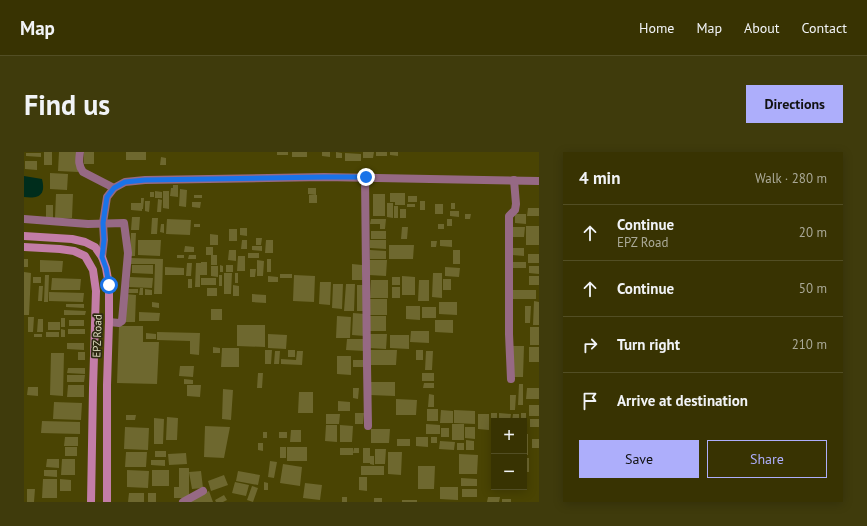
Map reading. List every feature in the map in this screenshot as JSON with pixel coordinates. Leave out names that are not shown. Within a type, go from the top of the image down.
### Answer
[{"type":"main road","points":[[24,236],[72,239],[85,242],[95,247],[102,257]]},
{"type":"main road","name":"EPZ Road","points":[[24,247],[74,251],[85,256],[93,270],[96,291],[91,502]]},
{"type":"main road","name":"EPZ Road","points":[[102,257],[106,268],[109,285],[107,502]]},
{"type":"street","points":[[80,152],[79,162],[83,172],[114,188]]},
{"type":"street","points":[[102,257],[104,240],[103,223],[107,197],[114,188],[125,182],[145,180],[324,177],[539,181]]},
{"type":"street","points":[[366,177],[368,426]]},
{"type":"street","points":[[511,379],[509,334],[509,216],[515,210],[516,204],[514,180]]},
{"type":"street","points":[[24,219],[88,224],[124,223],[128,253],[122,321],[119,323],[109,322]]},
{"type":"street","points":[[183,502],[203,491]]},
{"type":"shaded area","points":[[24,176],[42,179],[43,189],[40,195],[34,197],[24,197]]},
{"type":"building","points":[[44,152],[52,152],[52,165],[44,165]]},
{"type":"building","points":[[59,152],[78,152],[78,172],[58,171]]},
{"type":"building","points":[[84,152],[94,152],[94,164],[84,164]]},
{"type":"building","points":[[126,152],[146,152],[146,160],[126,160]]},
{"type":"building","points":[[277,152],[288,152],[288,155],[277,155]]},
{"type":"building","points":[[292,152],[307,152],[307,157],[292,157]]},
{"type":"building","points":[[322,152],[330,152],[330,157],[322,156]]},
{"type":"building","points":[[336,152],[342,153],[342,158],[336,158]]},
{"type":"building","points":[[363,152],[374,152],[373,158],[363,158]]},
{"type":"building","points":[[376,152],[387,152],[387,156],[376,156]]},
{"type":"building","points":[[390,152],[398,152],[398,156],[390,155]]},
{"type":"building","points":[[26,153],[41,153],[41,157],[26,156]]},
{"type":"building","points":[[345,153],[361,154],[361,161],[345,161]]},
{"type":"building","points":[[161,157],[166,158],[166,165],[160,165]]},
{"type":"building","points":[[25,161],[37,161],[37,170],[25,169]]},
{"type":"building","points":[[50,173],[68,174],[67,190],[50,189]]},
{"type":"building","points":[[173,185],[178,185],[178,197],[170,196]]},
{"type":"building","points":[[308,188],[316,188],[316,195],[308,194]]},
{"type":"building","points":[[180,189],[187,190],[186,207],[179,206]]},
{"type":"building","points":[[155,191],[162,192],[162,198],[155,198]]},
{"type":"building","points":[[163,191],[169,191],[169,209],[163,208]]},
{"type":"building","points":[[150,192],[154,192],[154,197],[150,197]]},
{"type":"building","points":[[390,193],[405,193],[405,205],[395,205],[395,202],[390,202]]},
{"type":"building","points":[[56,194],[73,194],[72,218],[55,218]]},
{"type":"building","points":[[373,194],[385,194],[385,216],[373,216]]},
{"type":"building","points":[[194,195],[202,195],[202,198],[194,198]]},
{"type":"building","points":[[309,195],[317,195],[317,203],[309,203]]},
{"type":"building","points":[[408,196],[417,196],[417,202],[408,202]]},
{"type":"building","points":[[141,198],[144,198],[142,211],[131,210],[131,203],[141,203]]},
{"type":"building","points":[[158,199],[162,200],[161,212],[157,212]]},
{"type":"building","points":[[145,201],[150,201],[149,212],[145,211]]},
{"type":"building","points":[[420,201],[425,201],[425,210],[420,210]]},
{"type":"building","points":[[192,202],[201,202],[200,208],[192,207]]},
{"type":"building","points":[[387,203],[393,203],[393,218],[387,217]]},
{"type":"building","points":[[451,203],[455,203],[455,209],[451,209]]},
{"type":"building","points":[[407,204],[415,204],[415,207],[407,207]]},
{"type":"building","points":[[435,204],[443,204],[443,214],[435,214]]},
{"type":"building","points":[[46,205],[53,205],[53,218],[46,217]]},
{"type":"building","points":[[394,206],[398,206],[398,218],[394,218]]},
{"type":"building","points":[[528,208],[539,208],[539,216],[527,216]]},
{"type":"building","points":[[400,209],[406,209],[406,218],[400,218]]},
{"type":"building","points":[[450,211],[459,211],[459,217],[450,216]]},
{"type":"building","points":[[465,214],[471,214],[470,219],[465,219]]},
{"type":"building","points":[[515,214],[526,214],[526,224],[515,223]]},
{"type":"building","points":[[132,217],[140,217],[139,230],[131,230]]},
{"type":"building","points":[[152,218],[158,218],[157,234],[151,234]]},
{"type":"building","points":[[167,219],[191,220],[190,235],[166,234]]},
{"type":"building","points":[[371,219],[386,219],[385,229],[380,229],[380,224],[370,224]]},
{"type":"building","points":[[447,219],[452,219],[452,226],[447,226]]},
{"type":"building","points":[[161,224],[164,224],[164,233],[160,232]]},
{"type":"building","points":[[194,224],[200,224],[200,227],[194,227]]},
{"type":"building","points":[[438,224],[444,224],[444,229],[438,229]]},
{"type":"building","points":[[526,226],[539,226],[539,245],[526,245]]},
{"type":"building","points":[[402,227],[408,227],[407,239],[401,239]]},
{"type":"building","points":[[511,227],[525,227],[524,237],[511,237]]},
{"type":"building","points":[[240,228],[247,228],[247,236],[240,235]]},
{"type":"building","points":[[229,229],[237,229],[237,241],[229,241]]},
{"type":"building","points":[[371,231],[386,231],[386,239],[371,239]]},
{"type":"building","points":[[131,233],[136,233],[135,256],[130,256]]},
{"type":"building","points":[[210,234],[218,235],[218,245],[210,245]]},
{"type":"building","points":[[256,238],[262,238],[261,245],[256,245]]},
{"type":"building","points":[[138,240],[161,240],[160,256],[138,255]]},
{"type":"building","points":[[242,240],[247,240],[247,249],[241,249]]},
{"type":"building","points":[[266,240],[273,240],[273,253],[265,253]]},
{"type":"building","points":[[370,240],[386,240],[386,249],[370,248]]},
{"type":"building","points":[[440,240],[452,240],[452,247],[440,246]]},
{"type":"building","points":[[431,241],[437,241],[436,247],[431,247]]},
{"type":"building","points":[[389,245],[414,245],[413,259],[389,259]]},
{"type":"building","points":[[185,246],[194,247],[194,252],[184,252]]},
{"type":"building","points":[[252,246],[262,246],[262,251],[252,250]]},
{"type":"building","points":[[206,247],[213,247],[213,255],[206,255]]},
{"type":"building","points":[[512,248],[524,248],[524,256],[512,255]]},
{"type":"building","points":[[229,250],[236,250],[236,261],[228,260]]},
{"type":"building","points":[[370,250],[386,251],[386,259],[370,259]]},
{"type":"building","points":[[453,250],[460,250],[460,264],[453,264]]},
{"type":"building","points":[[248,253],[259,253],[259,258],[248,258]]},
{"type":"building","points":[[528,254],[539,254],[539,263],[528,263]]},
{"type":"building","points":[[177,255],[184,255],[184,258],[177,258]]},
{"type":"building","points":[[189,255],[196,255],[196,259],[188,259]]},
{"type":"building","points":[[211,255],[217,255],[217,265],[211,265]]},
{"type":"building","points":[[238,256],[245,256],[245,271],[237,271]]},
{"type":"building","points":[[130,258],[163,259],[162,294],[154,294],[155,264],[130,264]]},
{"type":"building","points":[[24,259],[28,259],[28,267],[24,267]]},
{"type":"building","points":[[267,259],[271,259],[271,272],[267,272]]},
{"type":"building","points":[[40,260],[63,261],[62,272],[40,272]]},
{"type":"building","points":[[257,260],[264,261],[263,276],[257,276]]},
{"type":"building","points":[[369,260],[387,260],[386,276],[369,275]]},
{"type":"building","points":[[207,262],[207,275],[200,275],[200,287],[195,287],[196,263]]},
{"type":"building","points":[[512,262],[526,262],[526,268],[512,268]]},
{"type":"building","points":[[187,263],[192,263],[191,276],[186,276]]},
{"type":"building","points":[[352,264],[362,265],[362,280],[352,280]]},
{"type":"building","points":[[132,265],[153,265],[153,274],[132,273]]},
{"type":"building","points":[[220,265],[223,266],[223,272],[220,272]]},
{"type":"building","points":[[226,265],[233,265],[233,272],[226,272]]},
{"type":"building","points":[[211,266],[218,266],[218,277],[211,276]]},
{"type":"building","points":[[529,266],[539,266],[539,274],[529,273]]},
{"type":"building","points":[[165,267],[184,268],[184,275],[165,275]]},
{"type":"building","points":[[445,267],[460,268],[459,277],[445,276]]},
{"type":"building","points":[[250,269],[256,269],[255,277],[250,277]]},
{"type":"building","points":[[24,272],[31,273],[29,315],[24,315]]},
{"type":"building","points":[[224,273],[232,273],[231,294],[224,294]]},
{"type":"building","points":[[235,273],[238,273],[238,283],[235,283]]},
{"type":"building","points":[[433,273],[442,273],[442,298],[432,297]]},
{"type":"building","points":[[280,274],[292,274],[292,278],[280,278]]},
{"type":"building","points":[[45,275],[49,275],[48,302],[44,302]]},
{"type":"building","points":[[219,275],[222,275],[222,286],[219,286]]},
{"type":"building","points":[[294,275],[315,276],[314,302],[293,301]]},
{"type":"building","points":[[268,276],[278,277],[278,282],[268,282]]},
{"type":"building","points":[[402,276],[415,277],[415,295],[402,295]]},
{"type":"building","points":[[529,276],[539,276],[539,285],[529,285]]},
{"type":"building","points":[[33,277],[41,277],[41,283],[33,283]]},
{"type":"building","points":[[130,277],[153,278],[152,288],[129,287]]},
{"type":"building","points":[[392,277],[400,277],[400,285],[392,285]]},
{"type":"building","points":[[52,278],[81,279],[80,290],[51,290]]},
{"type":"building","points":[[201,278],[216,278],[216,285],[201,285]]},
{"type":"building","points":[[188,279],[192,279],[192,288],[188,288]]},
{"type":"building","points":[[443,279],[451,279],[451,290],[443,290]]},
{"type":"building","points":[[371,280],[388,280],[388,298],[370,298]]},
{"type":"building","points":[[419,280],[429,280],[429,301],[418,301]]},
{"type":"building","points":[[320,282],[331,282],[330,305],[319,304]]},
{"type":"building","points":[[333,284],[343,284],[342,309],[332,308]]},
{"type":"building","points":[[346,284],[355,284],[354,311],[344,311]]},
{"type":"building","points":[[233,285],[239,286],[239,296],[233,296]]},
{"type":"building","points":[[357,285],[364,285],[364,311],[357,311]]},
{"type":"building","points":[[39,286],[43,286],[42,301],[38,301]]},
{"type":"building","points":[[392,287],[400,287],[400,298],[392,298]]},
{"type":"building","points":[[140,288],[143,288],[143,295],[139,295]]},
{"type":"building","points":[[207,288],[217,288],[217,296],[207,296]]},
{"type":"building","points":[[129,289],[138,289],[138,293],[128,293]]},
{"type":"building","points":[[145,289],[152,290],[152,295],[145,295]]},
{"type":"building","points":[[513,290],[536,290],[536,299],[513,299]]},
{"type":"building","points":[[49,292],[84,293],[83,302],[49,301]]},
{"type":"building","points":[[125,294],[136,295],[135,322],[124,322]]},
{"type":"building","points":[[252,294],[266,295],[266,303],[252,302]]},
{"type":"building","points":[[369,299],[387,299],[387,315],[369,315]]},
{"type":"building","points":[[534,301],[539,302],[539,325],[533,325]]},
{"type":"building","points":[[152,302],[159,303],[159,308],[152,307]]},
{"type":"building","points":[[439,302],[457,302],[457,315],[439,314]]},
{"type":"building","points":[[66,304],[84,304],[84,308],[66,307]]},
{"type":"building","points":[[406,306],[420,306],[420,320],[406,319]]},
{"type":"building","points":[[525,306],[531,306],[530,323],[525,323]]},
{"type":"building","points":[[422,307],[436,307],[436,318],[422,318]]},
{"type":"building","points":[[211,309],[222,309],[222,320],[211,320]]},
{"type":"building","points":[[64,310],[86,311],[85,315],[64,315]]},
{"type":"building","points":[[139,312],[160,313],[159,321],[139,321]]},
{"type":"building","points":[[353,313],[365,314],[365,336],[352,335]]},
{"type":"building","points":[[337,316],[351,317],[350,338],[336,338]]},
{"type":"building","points":[[369,316],[386,316],[386,331],[369,331]]},
{"type":"building","points":[[28,317],[34,317],[33,332],[28,332]]},
{"type":"building","points":[[61,318],[65,318],[65,327],[61,327]]},
{"type":"building","points":[[38,319],[43,319],[43,332],[37,332]]},
{"type":"building","points":[[69,320],[84,320],[84,326],[69,326]]},
{"type":"building","points":[[435,320],[453,320],[453,333],[435,332]]},
{"type":"building","points":[[48,322],[60,322],[60,330],[48,330]]},
{"type":"building","points":[[237,325],[265,325],[265,347],[237,346]]},
{"type":"building","points":[[119,326],[143,326],[143,342],[159,342],[157,384],[117,383]]},
{"type":"building","points":[[530,327],[539,327],[539,345],[530,345]]},
{"type":"building","points":[[61,329],[65,330],[65,337],[61,337]]},
{"type":"building","points":[[68,329],[85,329],[85,334],[68,334]]},
{"type":"building","points":[[411,331],[429,331],[429,343],[410,342]]},
{"type":"building","points":[[46,332],[59,332],[59,337],[46,337]]},
{"type":"building","points":[[157,332],[200,333],[199,355],[190,354],[190,341],[157,340]]},
{"type":"building","points":[[146,333],[156,334],[156,339],[146,339]]},
{"type":"building","points":[[34,334],[42,334],[42,337],[34,337]]},
{"type":"building","points":[[268,334],[287,335],[286,349],[268,348]]},
{"type":"building","points":[[369,334],[387,334],[386,349],[369,348]]},
{"type":"building","points":[[390,335],[409,335],[409,349],[390,348]]},
{"type":"building","points":[[347,339],[366,339],[365,351],[346,350]]},
{"type":"building","points":[[67,343],[84,343],[84,350],[67,349]]},
{"type":"building","points":[[512,346],[524,346],[523,377],[512,377]]},
{"type":"building","points":[[213,347],[220,348],[220,353],[213,353]]},
{"type":"building","points":[[529,347],[539,347],[539,362],[529,362]]},
{"type":"building","points":[[222,348],[239,348],[239,367],[221,367]]},
{"type":"building","points":[[265,350],[272,350],[271,364],[265,364]]},
{"type":"building","points":[[288,350],[295,350],[295,357],[288,357]]},
{"type":"building","points":[[369,350],[397,350],[396,365],[369,365]]},
{"type":"building","points":[[416,350],[423,350],[423,360],[416,360]]},
{"type":"building","points":[[275,351],[280,351],[279,364],[274,364]]},
{"type":"building","points":[[297,351],[303,351],[302,365],[281,364],[281,359],[296,360]]},
{"type":"building","points":[[426,351],[433,351],[432,370],[425,370]]},
{"type":"building","points":[[78,352],[85,352],[85,360],[78,360]]},
{"type":"building","points":[[51,353],[64,353],[63,396],[50,395]]},
{"type":"building","points":[[337,356],[351,356],[351,375],[337,374]]},
{"type":"building","points":[[353,360],[364,360],[364,367],[353,367]]},
{"type":"building","points":[[180,366],[194,366],[193,377],[179,376]]},
{"type":"building","points":[[68,368],[85,368],[85,374],[67,373]]},
{"type":"building","points":[[258,373],[263,373],[262,388],[257,388]]},
{"type":"building","points":[[422,373],[434,373],[434,381],[422,381]]},
{"type":"building","points":[[67,375],[85,375],[84,382],[67,382]]},
{"type":"building","points":[[184,379],[193,380],[193,384],[184,384]]},
{"type":"building","points":[[370,382],[395,382],[395,396],[370,395]]},
{"type":"building","points":[[424,383],[434,383],[434,388],[423,388]]},
{"type":"building","points":[[519,384],[523,384],[523,405],[518,405]]},
{"type":"building","points":[[68,385],[84,385],[84,397],[67,397]]},
{"type":"building","points":[[187,385],[201,385],[200,397],[187,396]]},
{"type":"building","points":[[28,387],[38,387],[38,396],[27,395]]},
{"type":"building","points":[[353,388],[359,388],[358,399],[353,398]]},
{"type":"building","points":[[527,388],[539,388],[539,399],[526,399]]},
{"type":"building","points":[[223,389],[233,390],[231,420],[222,419]]},
{"type":"building","points":[[299,392],[313,392],[313,413],[298,413]]},
{"type":"building","points":[[429,394],[434,395],[434,407],[428,407]]},
{"type":"building","points":[[510,395],[516,395],[515,410],[510,410]]},
{"type":"building","points":[[396,399],[417,400],[416,415],[396,415]]},
{"type":"building","points":[[338,401],[350,402],[350,411],[338,411]]},
{"type":"building","points":[[54,402],[82,403],[81,420],[53,419]]},
{"type":"building","points":[[529,405],[539,405],[539,416],[529,416]]},
{"type":"building","points":[[427,409],[438,409],[438,421],[427,421]]},
{"type":"building","points":[[441,410],[453,411],[453,423],[440,423]]},
{"type":"building","points":[[454,410],[475,411],[475,424],[454,423]]},
{"type":"building","points":[[355,413],[364,413],[363,424],[355,424]]},
{"type":"building","points":[[491,413],[497,413],[497,418],[491,418]]},
{"type":"building","points":[[499,413],[511,414],[510,418],[499,418]]},
{"type":"building","points":[[521,413],[526,413],[526,418],[521,418]]},
{"type":"building","points":[[326,414],[340,414],[339,424],[326,424]]},
{"type":"building","points":[[478,414],[489,414],[489,430],[478,429]]},
{"type":"building","points":[[513,414],[519,414],[519,418],[512,418]]},
{"type":"building","points":[[126,415],[136,415],[135,420],[126,420]]},
{"type":"building","points":[[167,417],[178,418],[177,440],[166,440]]},
{"type":"building","points":[[154,418],[164,419],[163,444],[154,444]]},
{"type":"building","points":[[530,419],[539,419],[539,427],[530,427]]},
{"type":"building","points":[[42,421],[80,422],[80,434],[41,433]]},
{"type":"building","points":[[426,424],[440,425],[440,434],[426,434]]},
{"type":"building","points":[[452,424],[464,424],[464,440],[452,440]]},
{"type":"building","points":[[326,425],[337,425],[337,442],[325,441]]},
{"type":"building","points":[[340,425],[353,426],[352,442],[340,442]]},
{"type":"building","points":[[205,426],[230,427],[224,458],[204,457]]},
{"type":"building","points":[[125,427],[149,428],[148,450],[124,449]]},
{"type":"building","points":[[465,427],[475,427],[475,439],[465,438]]},
{"type":"building","points":[[441,428],[449,428],[449,437],[441,437]]},
{"type":"building","points":[[371,429],[390,429],[389,443],[371,443]]},
{"type":"building","points":[[291,430],[301,430],[301,442],[290,442]]},
{"type":"building","points":[[263,432],[267,432],[267,438],[263,438]]},
{"type":"building","points":[[279,432],[287,432],[287,438],[279,438]]},
{"type":"building","points":[[527,434],[528,434],[527,455]]},
{"type":"building","points":[[65,437],[78,437],[78,446],[64,446]]},
{"type":"building","points":[[416,437],[428,437],[428,447],[416,446]]},
{"type":"building","points":[[431,437],[437,437],[437,443],[431,443]]},
{"type":"building","points":[[397,439],[410,439],[410,446],[397,446]]},
{"type":"building","points":[[532,439],[539,439],[539,448],[532,448]]},
{"type":"building","points":[[466,440],[474,441],[474,450],[466,450]]},
{"type":"building","points":[[440,441],[455,442],[454,450],[439,449]]},
{"type":"building","points":[[258,443],[263,443],[263,451],[258,450]]},
{"type":"building","points":[[457,443],[464,443],[464,450],[457,450]]},
{"type":"building","points":[[65,447],[77,447],[77,456],[65,456]]},
{"type":"building","points":[[280,447],[286,447],[286,458],[280,458]]},
{"type":"building","points":[[287,447],[307,447],[307,461],[287,461]]},
{"type":"building","points":[[340,448],[353,448],[353,455],[340,455]]},
{"type":"building","points":[[354,448],[359,448],[359,453],[353,453]]},
{"type":"building","points":[[363,448],[370,448],[370,463],[363,463]]},
{"type":"building","points":[[375,449],[386,449],[385,464],[375,464]]},
{"type":"building","points":[[155,451],[166,451],[166,457],[155,457]]},
{"type":"building","points":[[126,452],[147,452],[146,467],[125,467]]},
{"type":"building","points":[[388,452],[402,452],[401,475],[388,474]]},
{"type":"building","points":[[186,453],[187,464],[169,465],[168,454]]},
{"type":"building","points":[[459,454],[478,455],[477,474],[459,474]]},
{"type":"building","points":[[370,456],[374,456],[374,465],[370,464]]},
{"type":"building","points":[[527,458],[529,458],[529,472],[527,472]]},
{"type":"building","points":[[47,459],[59,459],[59,468],[46,467]]},
{"type":"building","points":[[62,459],[75,459],[75,475],[61,475]]},
{"type":"building","points":[[151,460],[165,460],[165,466],[151,465]]},
{"type":"building","points":[[270,461],[277,462],[274,478],[268,477]]},
{"type":"building","points":[[283,464],[302,467],[300,486],[280,483]]},
{"type":"building","points":[[361,466],[384,466],[384,475],[361,475]]},
{"type":"building","points":[[418,466],[435,466],[434,489],[418,489]]},
{"type":"building","points":[[179,468],[189,468],[189,498],[174,498],[174,487],[179,487]]},
{"type":"building","points":[[44,470],[57,470],[57,477],[44,476]]},
{"type":"building","points":[[127,470],[149,471],[148,488],[127,487]]},
{"type":"building","points":[[152,470],[169,470],[169,486],[152,486]]},
{"type":"building","points":[[201,471],[203,488],[192,489],[189,472]]},
{"type":"building","points":[[238,471],[260,475],[258,485],[236,481]]},
{"type":"building","points":[[224,475],[228,485],[211,491],[208,481]]},
{"type":"building","points":[[359,477],[367,477],[367,491],[359,490]]},
{"type":"building","points":[[461,478],[477,479],[477,486],[461,486]]},
{"type":"building","points":[[43,479],[57,479],[57,498],[42,498]]},
{"type":"building","points":[[60,479],[71,480],[71,491],[60,491]]},
{"type":"building","points":[[235,482],[249,485],[246,496],[232,493]]},
{"type":"building","points":[[264,482],[268,483],[268,490],[264,490]]},
{"type":"building","points":[[305,483],[322,485],[320,500],[303,498]]},
{"type":"building","points":[[252,486],[258,488],[253,502],[247,500]]},
{"type":"building","points":[[440,487],[458,487],[458,500],[440,499]]},
{"type":"building","points":[[27,489],[35,489],[34,502],[27,502]]},
{"type":"building","points":[[462,489],[477,489],[477,497],[462,497]]},
{"type":"building","points":[[209,491],[213,502],[191,502],[190,499]]},
{"type":"building","points":[[129,493],[144,493],[144,502],[128,502]]},
{"type":"building","points":[[148,493],[156,493],[156,502],[148,502]]},
{"type":"building","points":[[224,495],[227,500],[223,502],[216,502],[215,500]]},
{"type":"building","points":[[342,497],[347,497],[347,502],[342,502]]},
{"type":"building","points":[[488,497],[500,497],[499,502],[487,502]]},
{"type":"building","points":[[374,498],[382,498],[382,502],[374,502]]},
{"type":"building","points":[[502,499],[511,499],[511,502],[502,502]]},
{"type":"building","points":[[402,500],[417,500],[417,502],[402,502]]},
{"type":"route","points":[[109,285],[106,268],[102,257],[104,240],[103,223],[107,197],[114,188],[125,182],[145,180],[366,177]]}]
